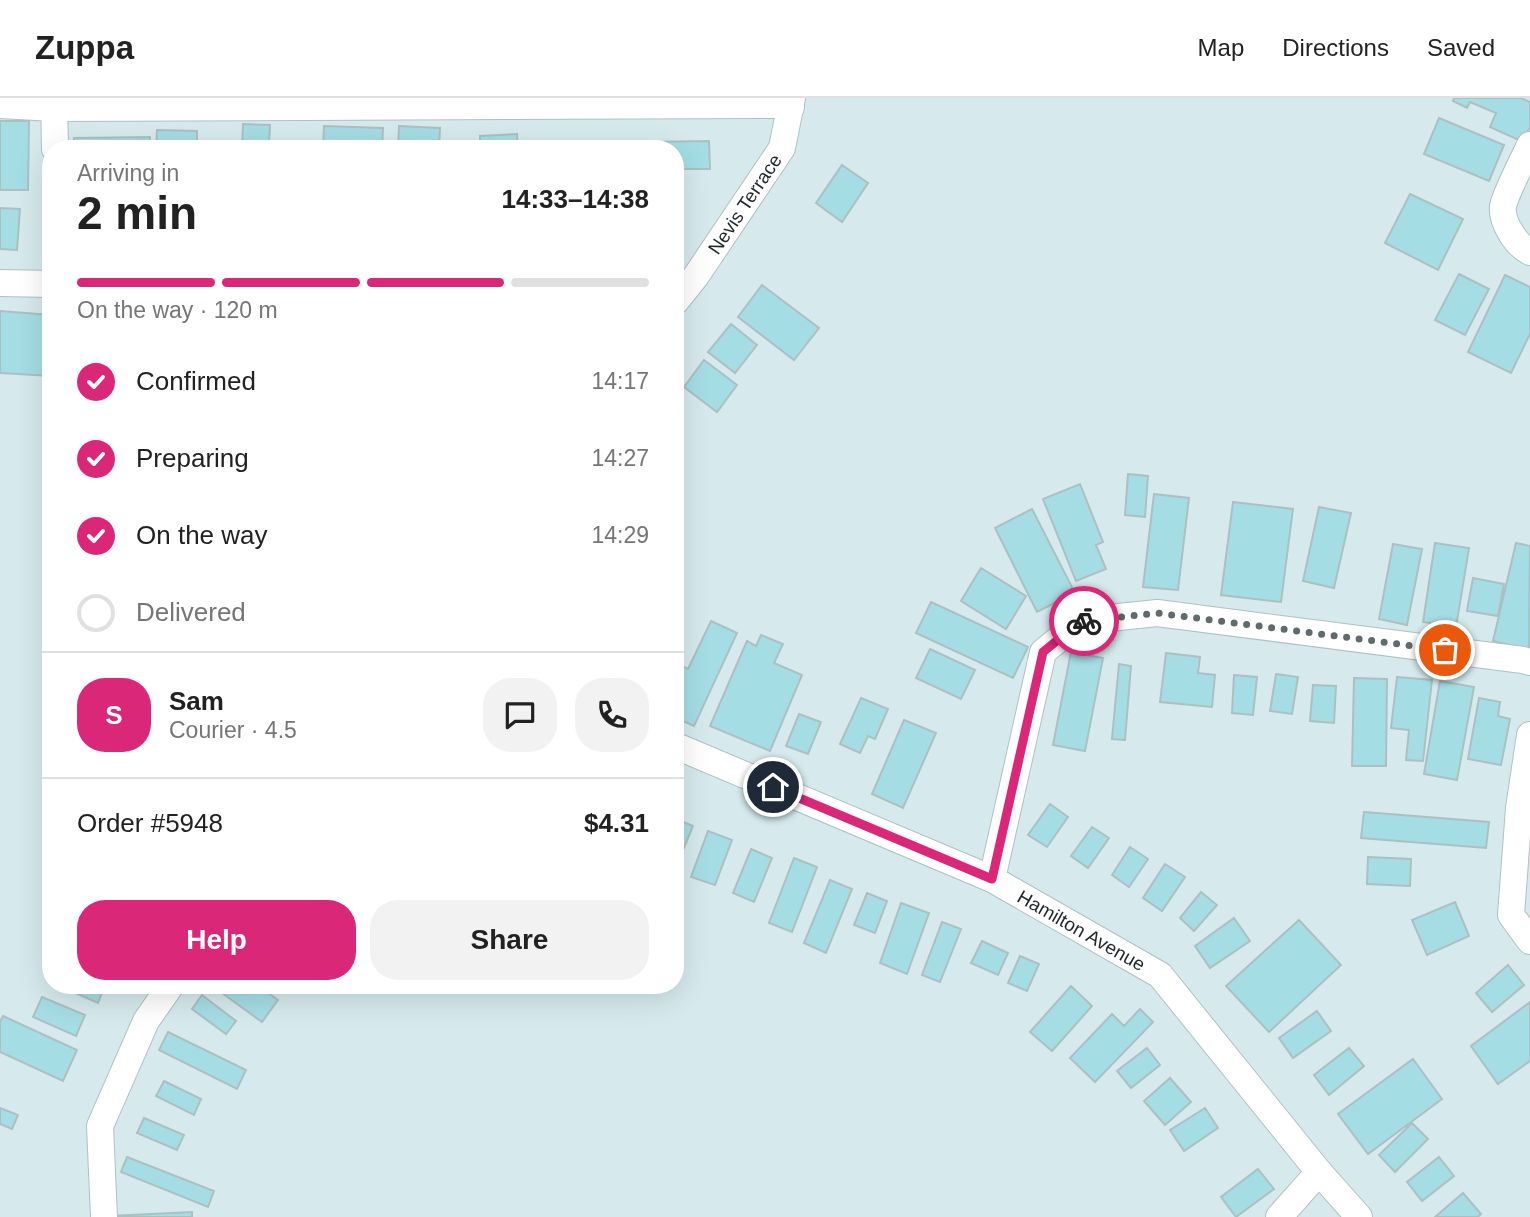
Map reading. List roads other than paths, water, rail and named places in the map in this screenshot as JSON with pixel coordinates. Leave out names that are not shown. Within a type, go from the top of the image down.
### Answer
[{"type":"street","points":[[0,105],[776,105],[792,102]]},
{"type":"street","name":"Nevis Terrace","points":[[686,276],[782,148],[792,102]]},
{"type":"street","points":[[54,103],[55,140]]},
{"type":"street","points":[[1530,145],[1503,207],[1509,230],[1524,249],[1530,252]]},
{"type":"street","points":[[0,283],[42,284]]},
{"type":"street","points":[[992,879],[1043,652],[1081,621],[1157,613],[1530,662]]},
{"type":"street","points":[[1530,735],[1519,808],[1511,915],[1530,941]]},
{"type":"street","name":"Hamilton Avenue","points":[[684,750],[992,879],[1160,975],[1319,1172],[1359,1217]]},
{"type":"street","points":[[104,1217],[100,1126],[146,1021],[165,994]]},
{"type":"street","points":[[1279,1217],[1319,1172]]}]
